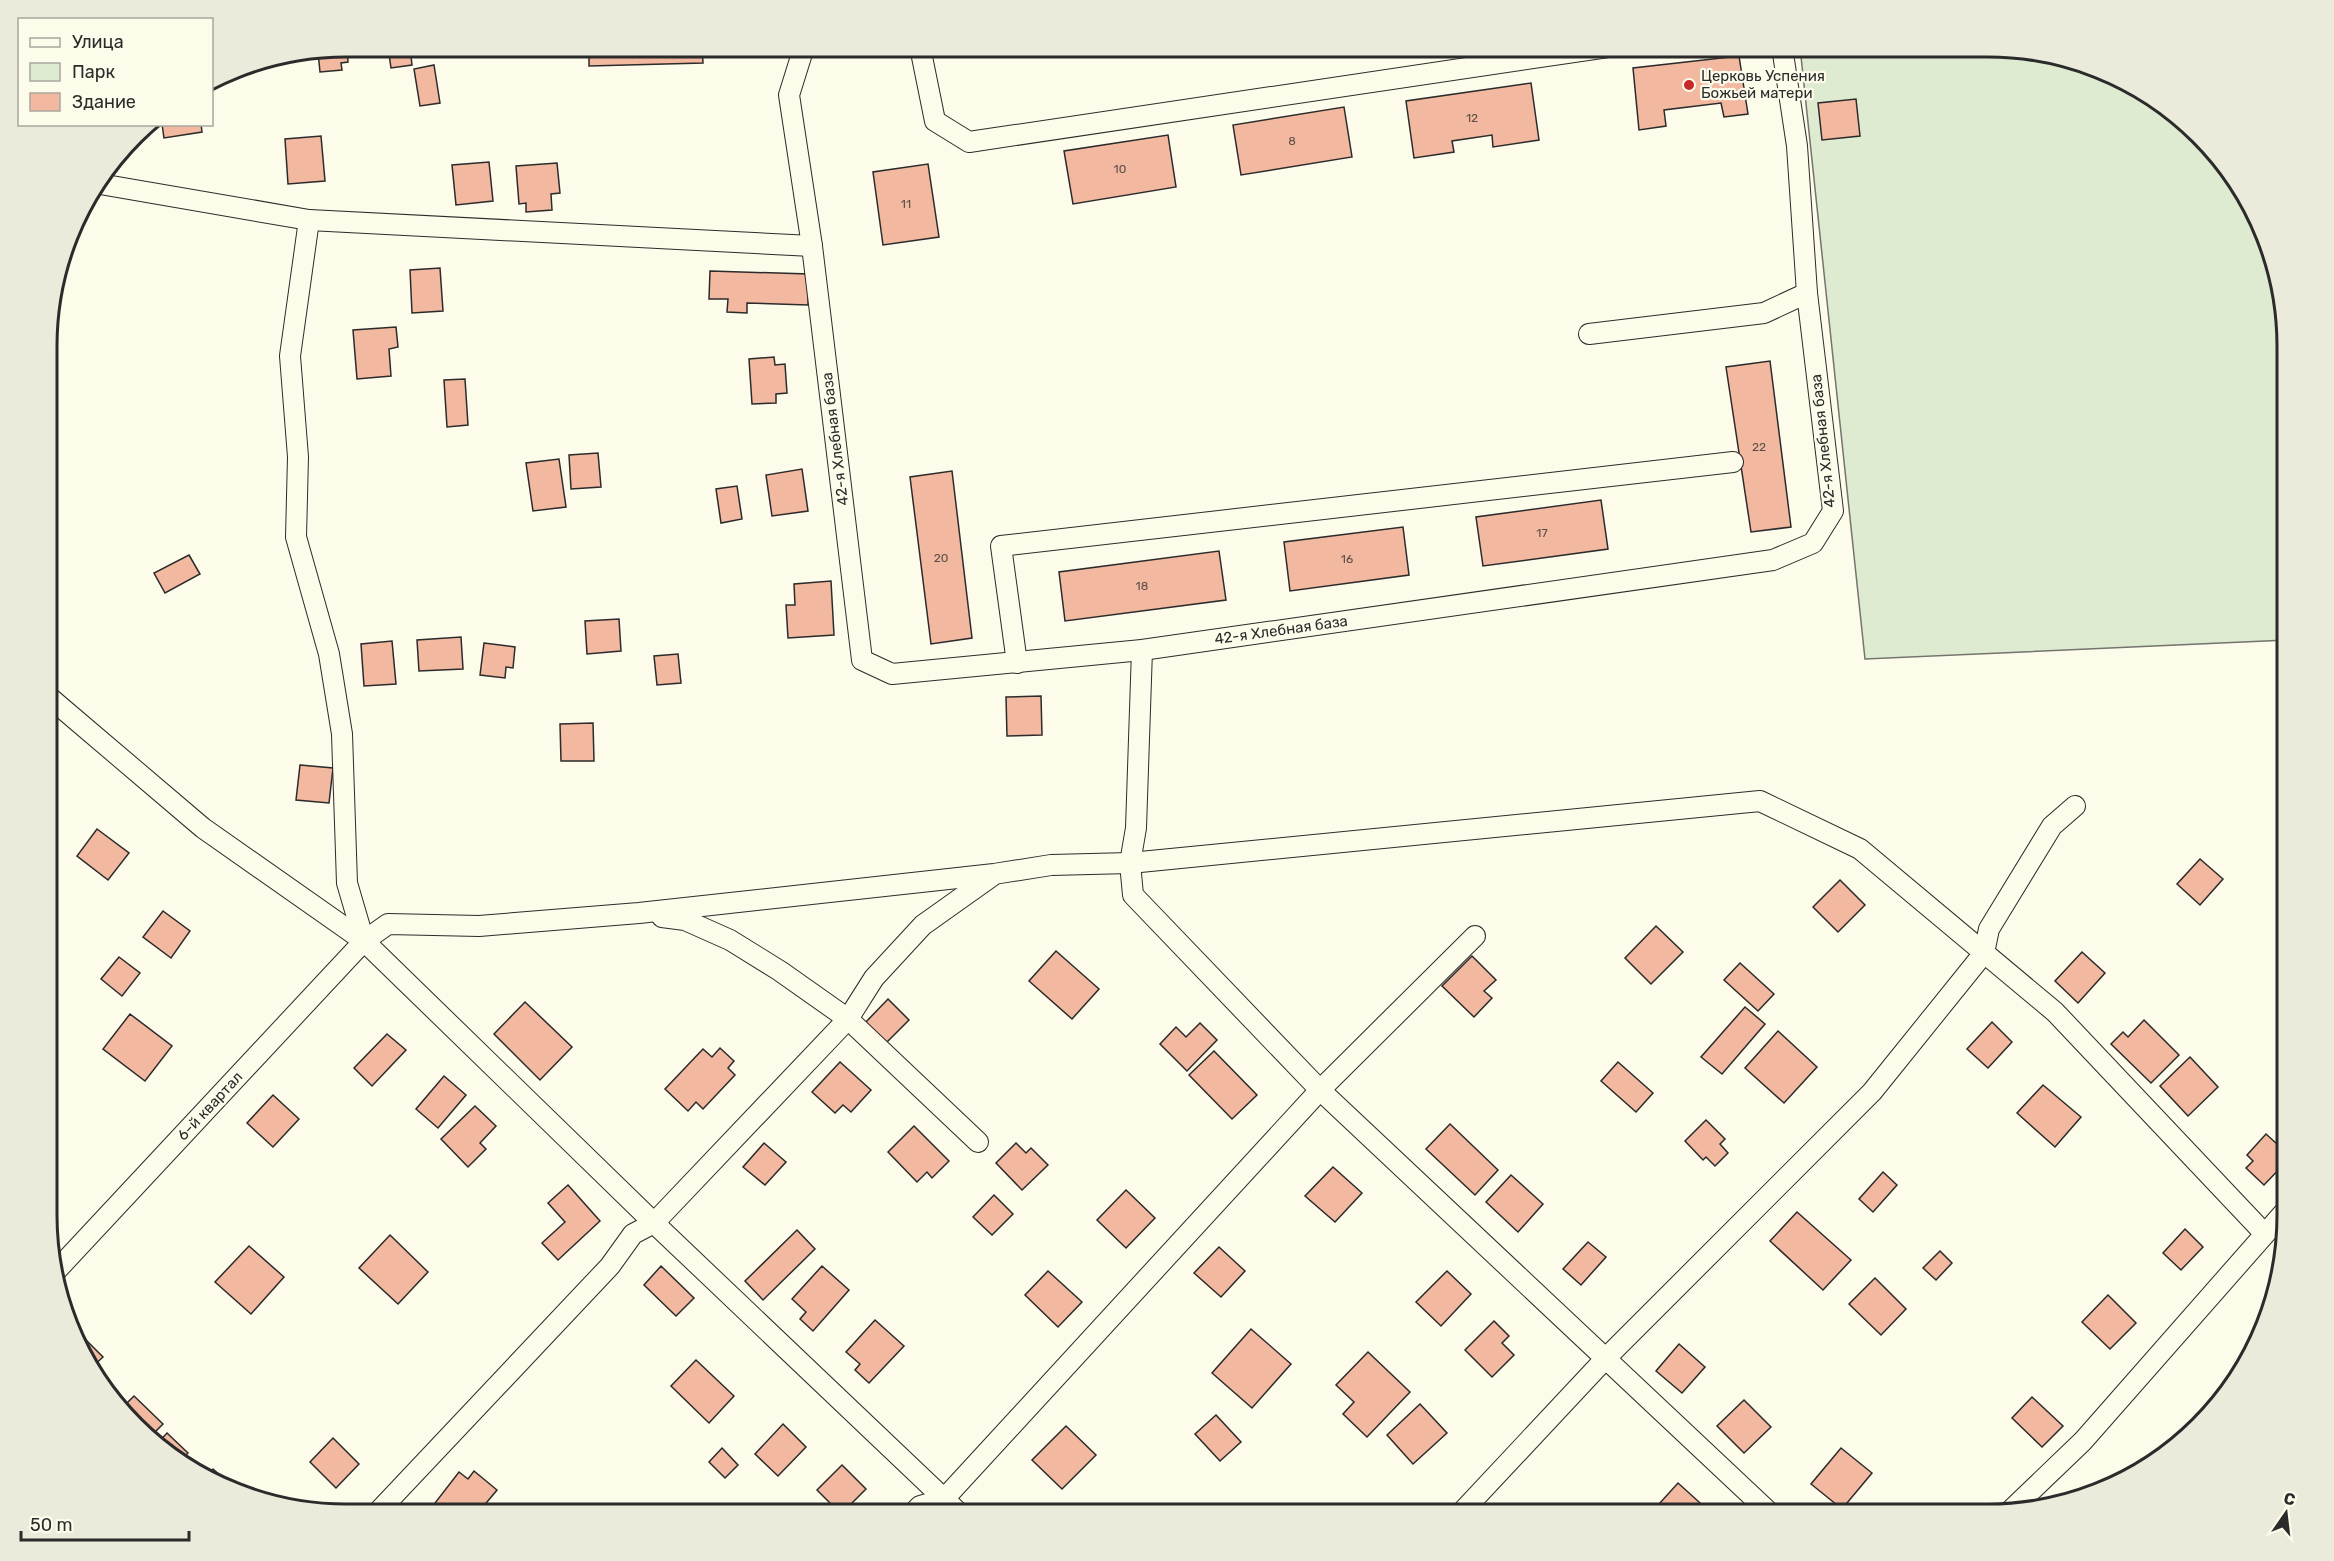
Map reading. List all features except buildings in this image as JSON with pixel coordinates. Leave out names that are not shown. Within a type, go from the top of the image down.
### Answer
[{"type":"street","name":"42-я Хлебная база","points":[[801,57],[789,95],[812,246],[862,660],[892,674],[1142,650],[1773,560],[1814,543],[1833,511],[1808,293],[1797,146],[1784,57]]},
{"type":"street","points":[[922,57],[935,121],[969,142],[1512,57]]},
{"type":"street","points":[[107,185],[309,220],[812,246]]},
{"type":"street","points":[[309,220],[290,356],[298,458],[296,537],[329,654],[340,723],[347,883],[364,941]]},
{"type":"street","points":[[1589,334],[1764,313],[1808,293]]},
{"type":"street","points":[[1017,663],[1001,546],[1733,462]]},
{"type":"street","points":[[1142,650],[1136,828],[1130,863],[1133,895],[1320,1090],[1760,1504]]},
{"type":"street","points":[[57,704],[203,828],[364,941],[654,1223],[949,1504]]},
{"type":"street","points":[[639,913],[994,874],[1051,865],[1130,863],[1760,801],[1860,849],[2055,1012],[2264,1233]]},
{"type":"street","points":[[1469,1504],[1606,1358],[1872,1092],[1983,953],[1989,929],[2052,826],[2075,806]]},
{"type":"street","points":[[386,1504],[610,1266],[633,1234],[654,1223],[848,1019],[874,978],[923,925],[994,874]]},
{"type":"street","points":[[639,913],[685,920],[730,940],[780,971],[848,1019],[978,1142]]},
{"type":"street","name":"6-й квартал","points":[[62,1265],[364,941],[388,924],[479,926],[639,913]]},
{"type":"street","points":[[927,1504],[944,1499],[1320,1090],[1475,936]]},
{"type":"street","points":[[2019,1502],[2083,1441],[2277,1220]]},
{"type":"green space","points":[[1801,57],[2007,58],[2025,59],[2081,72],[2116,87],[2148,106],[2192,142],[2228,186],[2247,218],[2262,253],[2275,309],[2277,346],[2277,640],[1865,659]]},
{"type":"place","name":"Церковь Успения Божьей матери","points":[[1689,85]]}]
